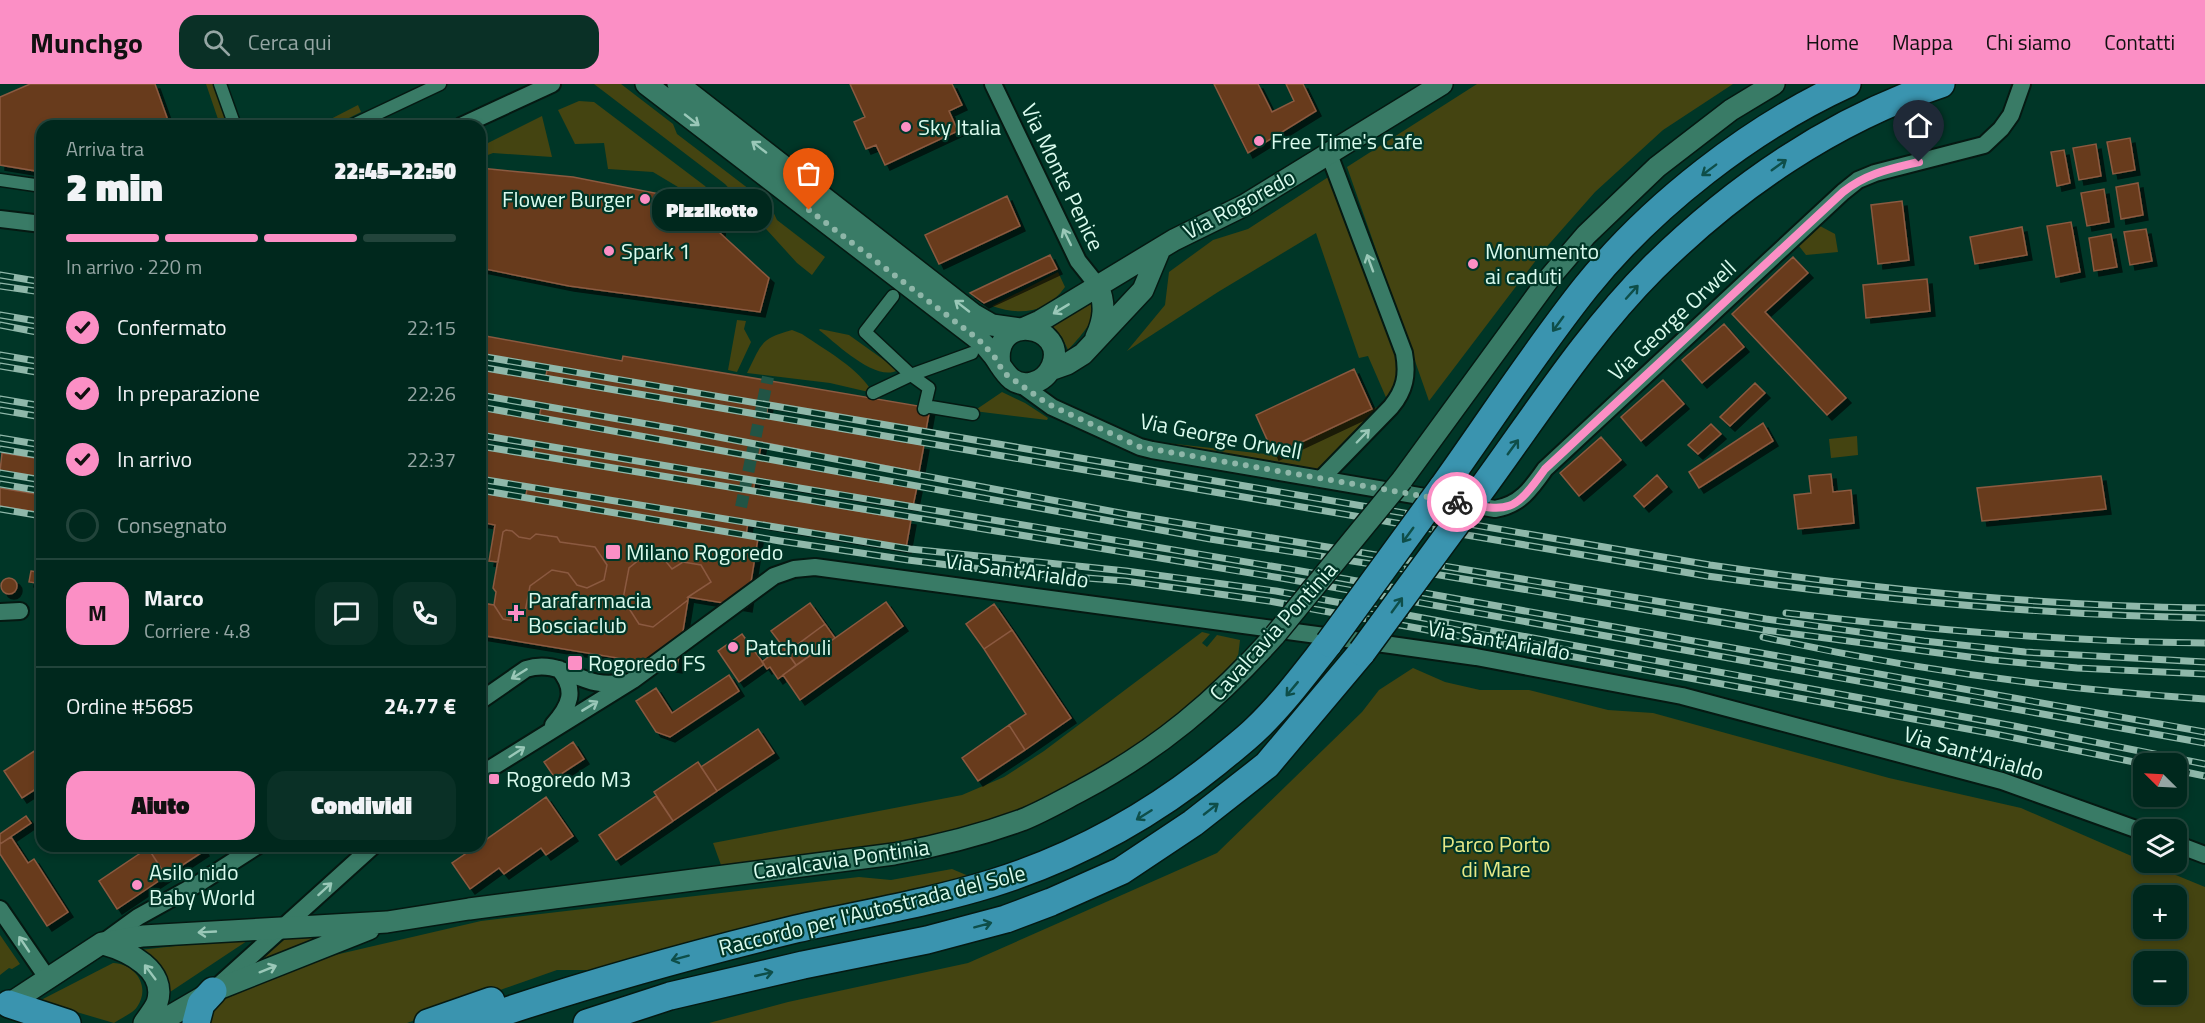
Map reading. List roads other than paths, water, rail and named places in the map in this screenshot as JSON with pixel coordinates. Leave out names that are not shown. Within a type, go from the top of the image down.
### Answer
[{"type":"highway","name":"Raccordo per l'Autostrada del Sole","points":[[471,1023],[600,981],[738,943],[982,886],[1025,872],[1095,843],[1161,804],[1257,729],[1294,688],[1442,488],[1561,320],[1617,252],[1688,186],[1731,153],[1824,94],[1847,84]]},
{"type":"highway","name":"Raccordo per l'Autostrada del Sole","points":[[587,1023],[670,996],[803,965],[927,940],[1006,919],[1121,871],[1193,823],[1267,765],[1362,652],[1580,355],[1614,312],[1653,269],[1699,226],[1795,154],[1846,124],[1941,84]]},
{"type":"highway","points":[[428,1023],[546,983],[585,984],[600,981]]},
{"type":"highway","points":[[196,1023],[201,1004],[213,991]]},
{"type":"highway","points":[[9,1004],[67,1023]]},
{"type":"street","points":[[220,84],[233,120]]},
{"type":"street","points":[[364,120],[440,84]]},
{"type":"street","points":[[473,120],[552,84]]},
{"type":"street","points":[[646,84],[978,339],[1004,373],[1019,383],[1028,384],[1037,382],[1050,370],[1054,361],[1051,343],[1038,331],[992,325],[973,314],[678,84]]},
{"type":"street","name":"Via Monte Penice","points":[[993,84],[1078,261],[1098,286]]},
{"type":"street","name":"Via Rogoredo","points":[[1021,329],[1040,321],[1174,240],[1245,205],[1442,84]]},
{"type":"street","name":"Cavalcavia Pontinia","points":[[102,944],[143,936],[387,922],[469,909],[894,854],[946,844],[1024,819],[1056,804],[1132,762],[1164,740],[1216,698],[1240,675],[1402,480],[1551,276],[1586,235],[1657,167],[1731,110],[1774,84]]},
{"type":"street","name":"Via George Orwell","points":[[1019,383],[1052,407],[1140,447],[1495,509],[1507,507],[1528,494],[1545,469],[1843,192],[1858,180],[1875,173],[1984,145],[2011,116],[2022,84]]},
{"type":"street","name":"Via George Orwell","points":[[1322,478],[1391,408],[1405,385],[1407,370],[1404,353],[1329,154]]},
{"type":"street","points":[[0,180],[36,185]]},
{"type":"street","points":[[0,219],[36,224]]},
{"type":"street","name":"Via Rogoredo","points":[[1050,370],[1067,364],[1092,346],[1143,290],[1160,249]]},
{"type":"street","points":[[1092,346],[1104,312],[1102,294],[1098,286]]},
{"type":"street","points":[[893,296],[864,332],[929,388],[924,407],[973,414]]},
{"type":"street","points":[[1000,365],[1000,347],[1005,339],[1021,329]]},
{"type":"street","points":[[873,393],[912,375],[972,353]]},
{"type":"street","name":"Via Sant'Arialdo","points":[[486,772],[633,680],[774,576],[804,567],[830,568],[1476,657],[1682,696],[2002,782],[2133,828]]},
{"type":"street","points":[[0,612],[20,611]]},
{"type":"street","points":[[486,697],[526,669],[544,665],[559,668],[592,683],[608,684],[633,680]]},
{"type":"street","points":[[547,732],[570,699],[569,683],[559,668]]},
{"type":"street","points":[[2187,848],[2205,855]]},
{"type":"street","points":[[9,1004],[138,918],[248,852]]},
{"type":"street","points":[[213,991],[366,852]]},
{"type":"street","points":[[0,909],[48,979]]},
{"type":"street","name":"Cavalcavia Pontinia","points":[[158,1023],[213,991],[387,922]]},
{"type":"street","points":[[102,944],[130,954],[147,966],[158,983],[157,1003],[144,1023]]},
{"type":"tunnel","points":[[741,507],[768,377]]},
{"type":"railway","points":[[0,275],[36,281]]},
{"type":"railway","points":[[0,286],[36,291]]},
{"type":"railway","points":[[0,315],[36,321]]},
{"type":"railway","points":[[0,325],[36,332]]},
{"type":"railway","points":[[0,355],[36,361]]},
{"type":"railway","points":[[486,357],[1710,565],[1833,582],[1957,595],[2081,604],[2205,608]]},
{"type":"railway","points":[[0,366],[36,372]]},
{"type":"railway","points":[[486,368],[1707,576],[1831,592],[1956,604],[2080,613],[2205,618]]},
{"type":"railway","points":[[486,396],[676,429],[1126,514],[1766,619],[1924,641],[2025,652],[2205,662]]},
{"type":"railway","points":[[0,399],[36,405]]},
{"type":"railway","points":[[486,408],[1210,539],[1765,630],[1992,660],[2077,668],[2205,674]]},
{"type":"railway","points":[[0,410],[36,416]]},
{"type":"railway","points":[[486,436],[1295,570],[2205,732]]},
{"type":"railway","points":[[0,438],[36,444]]},
{"type":"railway","points":[[486,447],[1287,579],[2205,743]]},
{"type":"railway","points":[[0,449],[36,455]]},
{"type":"railway","points":[[0,473],[36,479]]},
{"type":"railway","points":[[486,480],[910,549],[1126,571],[1276,591],[2014,726],[2205,764]]},
{"type":"railway","points":[[0,484],[36,490]]},
{"type":"railway","points":[[486,491],[780,541],[908,560],[997,571],[1125,581],[1269,601],[1995,734],[2133,762]]},
{"type":"railway","points":[[0,509],[36,515]]},
{"type":"railway","points":[[1786,613],[1995,634],[2205,643]]},
{"type":"railway","points":[[1763,637],[1872,659],[1983,676],[2094,690],[2205,699]]},
{"type":"railway","points":[[2187,772],[2205,776]]},
{"type":"place","name":"Sky Italia","points":[[906,127]]},
{"type":"place","name":"Free Time's Cafe","points":[[1259,141]]},
{"type":"place","name":"Flower Burger","points":[[645,199]]},
{"type":"place","name":"Pizzikotto","points":[[809,210]]},
{"type":"place","name":"Spark 1","points":[[609,251]]},
{"type":"place","name":"Monumento ai caduti","points":[[1473,264]]},
{"type":"place","name":"Milano Rogoredo","points":[[613,552]]},
{"type":"place","name":"Parafarmacia Bosciaclub","points":[[516,613]]},
{"type":"place","name":"Patchouli","points":[[733,647]]},
{"type":"place","name":"Rogoredo FS","points":[[575,663]]},
{"type":"place","name":"Rogoredo M3","points":[[494,779]]},
{"type":"place","name":"Asilo nido Baby World","points":[[137,885]]},
{"type":"park label","name":"Parco Porto di Mare","points":[[1496,856]]}]
